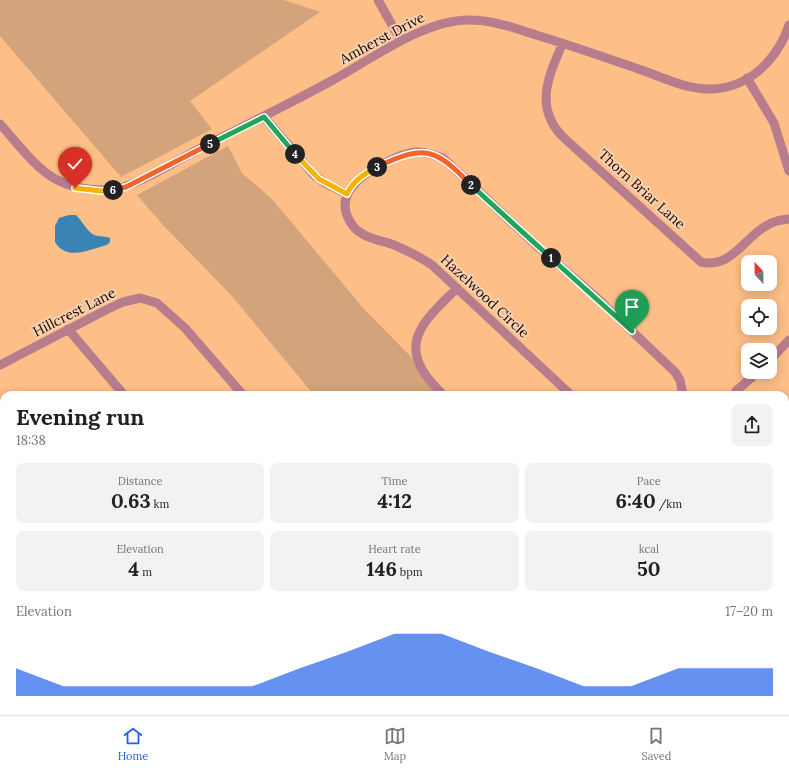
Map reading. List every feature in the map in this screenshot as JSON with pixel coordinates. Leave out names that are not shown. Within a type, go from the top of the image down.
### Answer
[{"type":"street","points":[[378,0],[401,41]]},
{"type":"street","name":"Amherst Drive","points":[[0,124],[44,172],[75,188],[101,191],[118,190],[264,117],[334,80],[401,41],[435,26],[453,21],[470,20],[497,24],[563,43],[667,80],[696,88],[719,88],[729,86],[759,71],[770,60],[782,43],[789,25]]},
{"type":"street","name":"Thorn Briar Lane","points":[[563,43],[553,68],[546,92],[546,104],[551,123],[564,137],[701,262],[713,264],[724,260],[735,253],[765,226],[775,221],[789,219]]},
{"type":"street","points":[[747,78],[774,123],[789,171]]},
{"type":"street","points":[[264,117],[314,175],[324,183],[347,194],[354,183],[361,177],[376,167],[399,156],[416,152],[425,152],[443,158],[675,372],[680,380],[682,391]]},
{"type":"street","name":"Hazelwood Circle","points":[[347,194],[345,198],[348,217],[360,232],[424,259],[441,272],[567,391]]},
{"type":"street","points":[[440,391],[418,361],[415,352],[415,342],[423,326],[433,313],[457,288]]},
{"type":"street","name":"Hillcrest Lane","points":[[0,365],[123,302],[140,298],[158,303],[186,328],[240,391]]},
{"type":"street","points":[[68,329],[121,391]]},
{"type":"street","points":[[777,353],[788,342]]},
{"type":"street","points":[[736,391],[750,379]]},
{"type":"shaded area","points":[[0,0],[284,0],[320,12],[190,101],[212,129],[121,177],[0,36]]},
{"type":"shaded area","points":[[228,146],[242,173],[272,199],[364,309],[423,369],[441,391],[311,391],[231,295],[163,225],[137,195]]},
{"type":"water","points":[[69,215],[76,215],[91,233],[96,236],[110,238],[110,242],[107,245],[72,253],[60,248],[55,242],[55,226],[59,218]]},
{"type":"route","points":[[75,188],[101,191],[118,190],[126,187],[264,117],[314,175],[324,183],[347,194],[354,183],[361,177],[376,167],[399,156],[416,152],[434,154],[443,158],[458,171],[473,187],[562,269],[598,299],[614,316],[632,331]]}]
